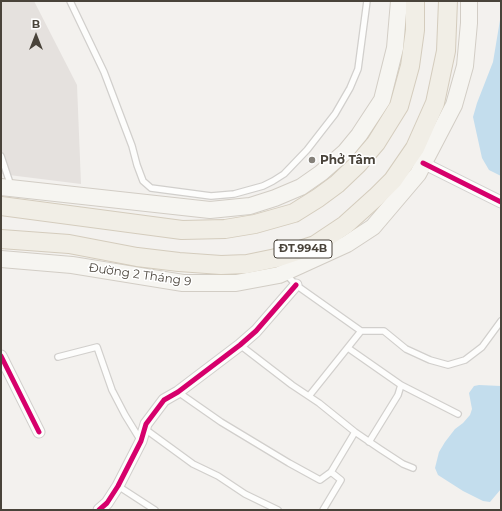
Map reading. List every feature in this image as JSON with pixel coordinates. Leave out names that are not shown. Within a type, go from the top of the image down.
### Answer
[{"type":"main road","points":[[6,187],[210,210],[250,206],[275,198],[301,187],[321,173],[345,152],[359,135],[382,100],[395,48],[399,1]]},
{"type":"main road","points":[[1,206],[182,230],[225,229],[255,224],[294,213],[337,184],[358,164],[376,143],[399,106],[410,66],[415,30],[415,1]]},
{"type":"main road","name":"Đường 2 Tháng 9","points":[[1,239],[69,244],[136,257],[221,265],[254,263],[276,258],[315,245],[345,225],[376,197],[393,180],[415,148],[435,103],[446,51],[448,1]]},
{"type":"main road","name":"Đường 2 Tháng 9","points":[[1,259],[72,265],[183,283],[236,283],[279,275],[347,244],[372,227],[418,174],[454,105],[465,66],[469,23],[469,1]]},
{"type":"street","points":[[423,163],[501,202]]},
{"type":"street","points":[[99,510],[107,503],[118,486],[141,441],[146,424],[164,400],[178,392],[240,345],[256,330],[296,285]]},
{"type":"street","points":[[1,356],[39,432]]},
{"type":"lane","points":[[70,1],[104,72],[144,181],[151,188],[211,196],[234,194],[263,186],[274,181],[284,174],[307,150],[335,114],[350,88],[358,69],[367,1]]},
{"type":"lane","points":[[1,156],[6,187]]},
{"type":"lane","points":[[285,272],[296,285],[361,331],[384,331],[406,349],[430,360],[448,365],[465,360],[482,346],[501,321]]},
{"type":"lane","points":[[309,396],[361,331]]},
{"type":"lane","points":[[240,345],[355,432],[412,468]]},
{"type":"lane","points":[[58,357],[97,347],[112,390],[141,441]]},
{"type":"lane","points":[[348,348],[401,385],[458,414]]},
{"type":"lane","points":[[370,442],[398,395],[401,385]]},
{"type":"lane","points":[[178,392],[221,422],[288,463],[320,480],[331,472],[355,432]]},
{"type":"lane","points":[[145,430],[193,464],[218,476],[246,494],[278,510]]},
{"type":"lane","points":[[324,510],[341,480],[331,472]]},
{"type":"lane","points":[[118,486],[155,510]]},
{"type":"shaded area","points":[[1,1],[34,1],[77,85],[81,184],[1,174]]},
{"type":"water","points":[[501,14],[501,176],[489,170],[482,158],[473,117],[493,62]]},
{"type":"water","points":[[474,386],[501,386],[501,489],[490,502],[483,501],[463,491],[438,475],[435,468],[439,452],[445,442],[455,429],[470,415],[472,409],[469,393]]},
{"type":"cycle path","points":[[423,163],[501,202]]},
{"type":"cycle path","points":[[99,510],[107,503],[118,486],[141,441],[146,424],[164,400],[178,392],[240,345],[256,331],[296,285]]},
{"type":"cycle path","points":[[1,356],[39,432]]},
{"type":"place","name":"Phở Tâm","points":[[312,160]]}]
